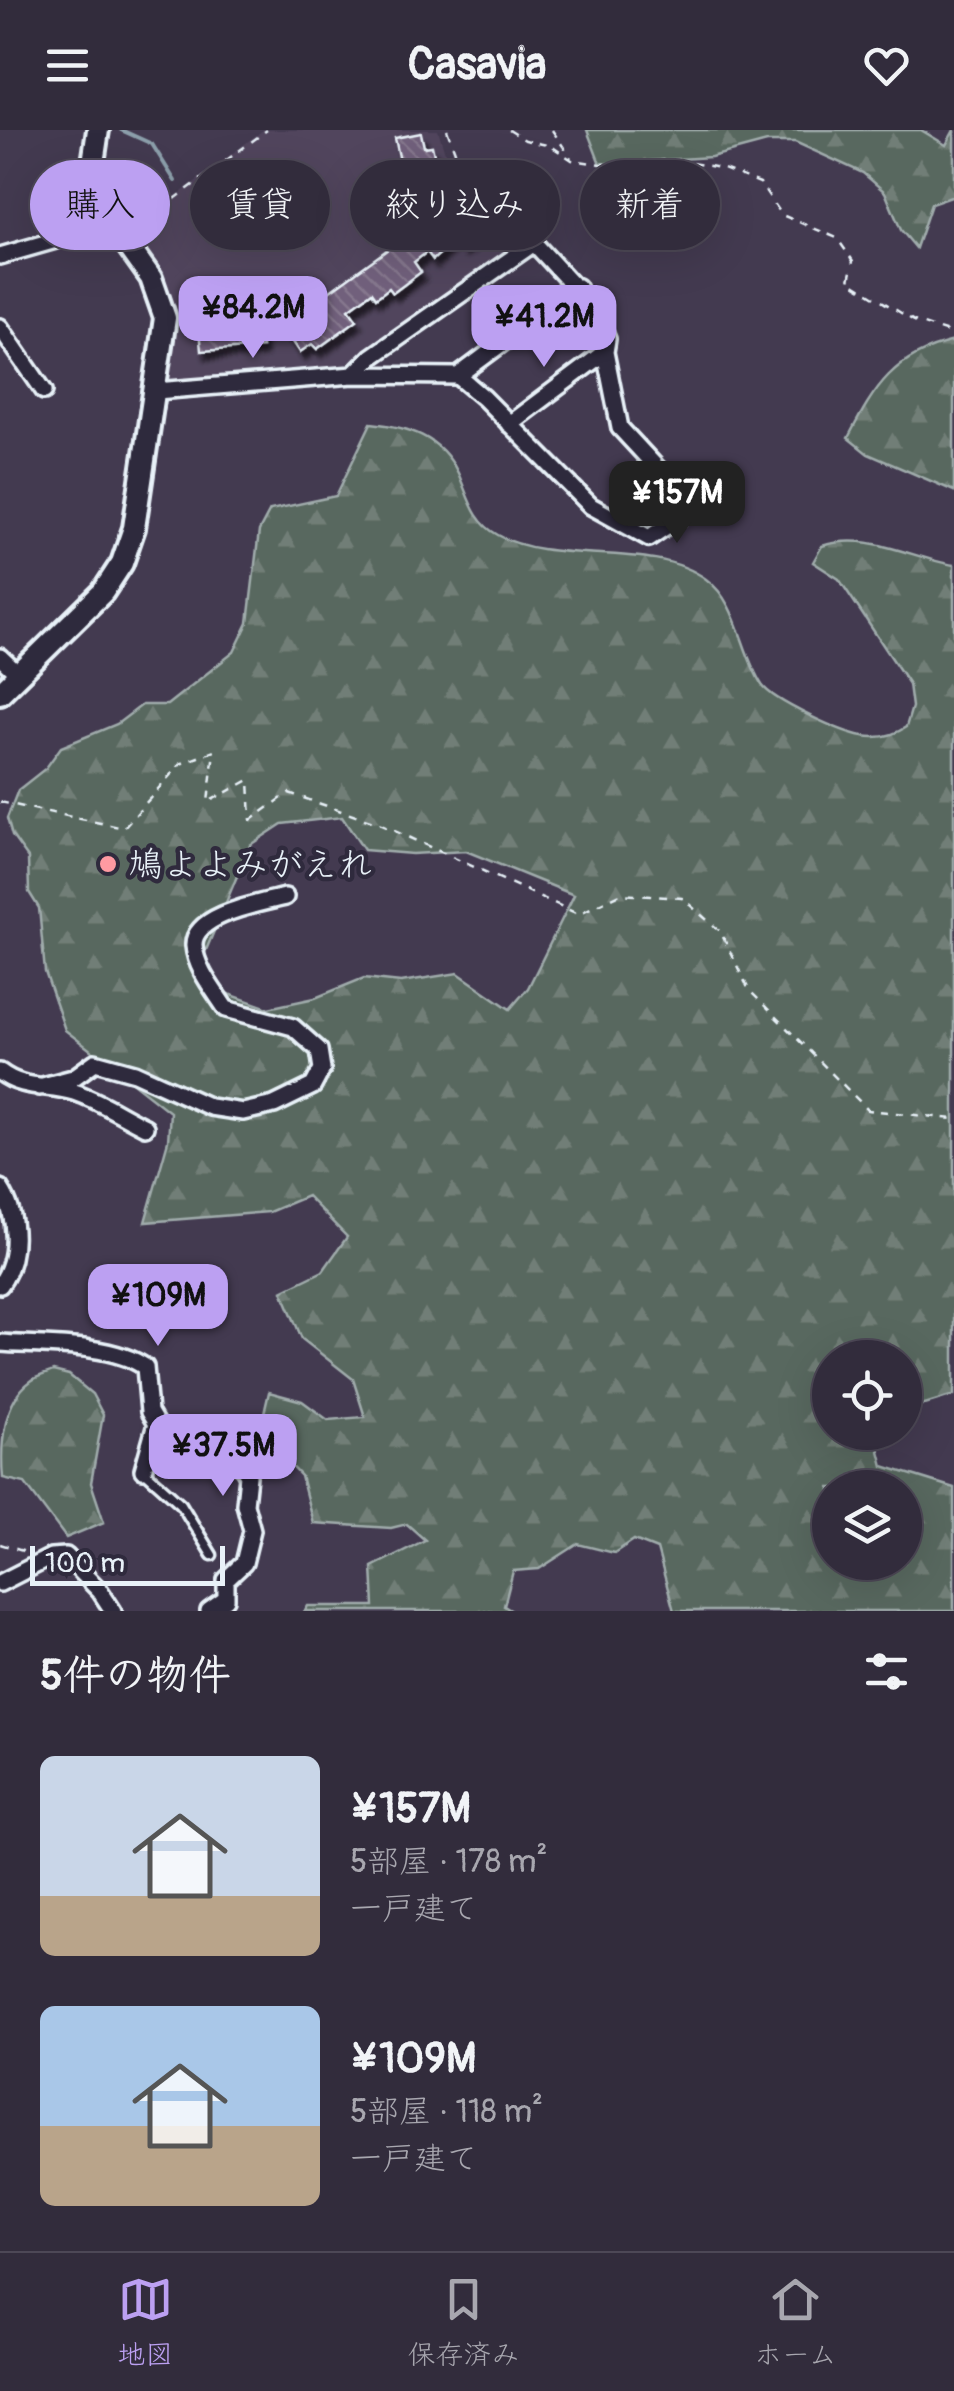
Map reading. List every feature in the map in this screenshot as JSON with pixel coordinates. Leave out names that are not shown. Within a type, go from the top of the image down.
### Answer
[{"type":"street","points":[[93,160],[98,130]]},
{"type":"street","points":[[0,256],[30,247]]},
{"type":"street","points":[[0,693],[102,592],[122,563],[134,528],[164,341],[163,308],[151,278],[131,250]]},
{"type":"street","points":[[353,375],[371,358],[524,250]]},
{"type":"street","points":[[458,376],[591,506],[649,538],[680,517],[658,470],[620,428],[606,338],[595,309],[541,250]]},
{"type":"street","points":[[156,391],[353,375],[458,376],[578,287]]},
{"type":"street","points":[[0,327],[44,391]]},
{"type":"street","points":[[509,424],[606,352]]},
{"type":"street","points":[[0,657],[18,674]]},
{"type":"street","points":[[39,1087],[72,1078],[95,1062],[136,1073],[210,1106],[243,1112],[274,1104],[313,1086],[322,1069],[319,1050],[293,1026],[226,1009],[200,966],[194,944],[197,932],[215,918],[285,897]]},
{"type":"street","points":[[0,1072],[12,1082],[70,1091],[145,1127]]},
{"type":"street","points":[[0,1188],[14,1227],[14,1250],[0,1285]]},
{"type":"street","points":[[0,1343],[80,1348],[135,1360],[144,1367],[149,1412],[156,1430],[143,1470]]},
{"type":"street","points":[[156,1430],[228,1450],[237,1456],[248,1476],[245,1504],[252,1530],[244,1563],[226,1580],[226,1599],[210,1611]]},
{"type":"street","points":[[0,1583],[50,1557],[66,1556],[100,1590],[113,1611]]},
{"type":"lane","points":[[143,1470],[181,1504],[212,1555]]},
{"type":"path","points":[[170,203],[268,130]]},
{"type":"path","points":[[447,130],[458,160]]},
{"type":"path","points":[[509,130],[525,140],[551,146],[572,160],[600,164],[674,160],[721,168],[760,183],[782,215],[837,238],[853,261],[849,282],[914,321],[954,334]]},
{"type":"path","points":[[552,130],[572,160]]},
{"type":"path","points":[[0,802],[124,828],[180,764],[214,751],[208,802],[250,780],[251,820],[289,794],[379,824],[578,914],[620,894],[682,898],[720,931],[750,990],[868,1110],[954,1119]]},
{"type":"path","points":[[0,1544],[50,1557]]},
{"type":"shaded area","points":[[263,130],[438,130],[447,160],[350,160],[350,250],[506,251],[338,370],[172,383],[166,374],[174,331],[167,288],[141,250],[170,250],[170,201],[190,186],[190,250],[330,250],[330,160],[224,160]]},
{"type":"green space","points":[[587,130],[921,130],[946,145],[954,130],[954,196],[931,204],[916,248],[901,230],[885,192],[863,173],[795,142],[767,142],[711,157],[598,160]]},
{"type":"green space","points":[[954,341],[954,491],[868,454],[848,438],[878,388],[901,364]]},
{"type":"green space","points":[[371,423],[422,436],[451,460],[473,508],[498,535],[547,550],[659,560],[706,579],[726,601],[755,672],[769,692],[825,723],[869,737],[886,736],[906,727],[912,707],[909,684],[839,579],[813,562],[822,546],[855,542],[954,565],[954,1395],[922,1405],[922,1340],[812,1340],[812,1450],[879,1450],[883,1466],[896,1470],[812,1470],[812,1580],[922,1580],[922,1478],[954,1488],[954,1611],[674,1611],[657,1549],[634,1540],[614,1553],[578,1544],[539,1569],[513,1571],[504,1606],[512,1611],[305,1611],[308,1606],[374,1606],[372,1567],[425,1540],[407,1524],[391,1528],[313,1523],[301,1476],[275,1449],[263,1418],[269,1392],[302,1401],[328,1420],[365,1417],[353,1379],[302,1339],[282,1291],[323,1271],[347,1237],[307,1196],[269,1212],[145,1222],[168,1141],[170,1112],[65,1030],[45,972],[39,908],[29,892],[28,858],[12,836],[7,818],[18,790],[46,768],[61,747],[117,724],[142,705],[167,705],[234,652],[248,623],[259,531],[270,510],[336,496]],"holes":[[[342,817],[364,850],[412,854],[466,851],[574,895],[528,988],[510,1009],[458,973],[401,982],[364,978],[315,998],[268,1008],[223,992],[204,955],[250,845],[282,824]]]},
{"type":"green space","points":[[53,1371],[69,1375],[92,1394],[103,1415],[91,1483],[104,1522],[66,1538],[25,1483],[3,1478],[3,1439],[14,1400],[31,1381]]},
{"type":"building","points":[[421,133],[424,147],[432,146],[435,160],[400,160],[395,138]]},
{"type":"building","points":[[387,250],[444,250],[433,260],[427,252],[414,262],[421,272],[393,293],[389,288],[376,298],[372,292],[349,309],[357,320],[317,349],[312,344],[300,352],[282,326]]},
{"type":"building","points":[[259,304],[262,347],[201,351],[197,309]]},
{"type":"waterway","points":[[121,130],[152,144],[175,181]]},
{"type":"place","name":"鳩よよみがえれ","points":[[108,864]]}]
